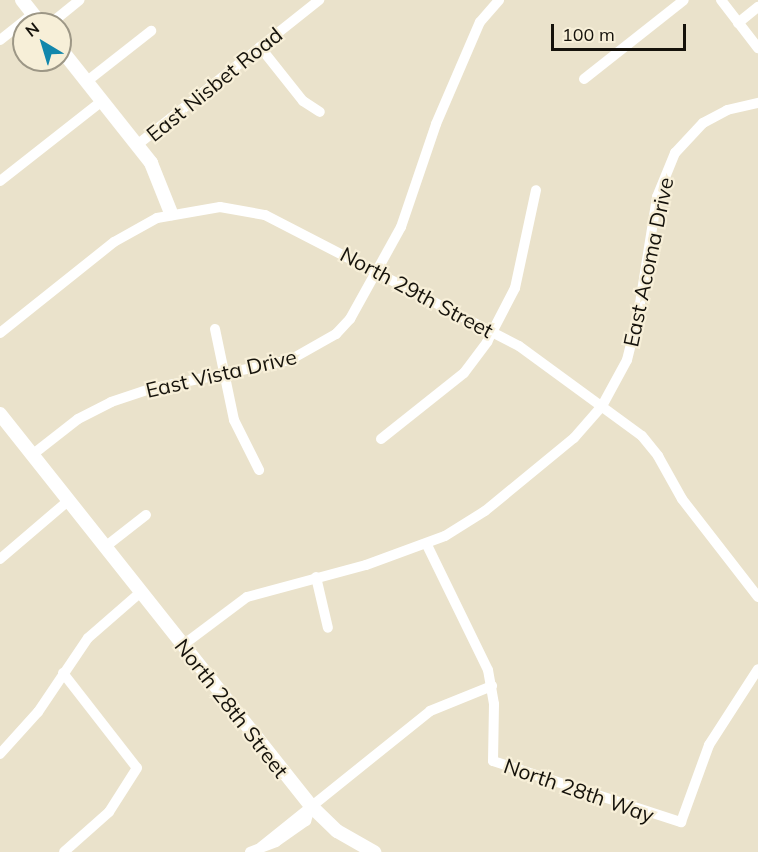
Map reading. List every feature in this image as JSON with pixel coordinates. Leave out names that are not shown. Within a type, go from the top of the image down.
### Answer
[{"type":"street","points":[[22,0],[31,12]]},
{"type":"street","points":[[65,12],[80,0]]},
{"type":"street","name":"East Nisbet Road","points":[[137,146],[319,0]]},
{"type":"street","name":"East Vista Drive","points":[[32,455],[78,419],[111,402],[290,360],[324,343],[350,319],[377,272],[407,211],[436,124],[480,22],[499,0]]},
{"type":"street","points":[[584,79],[684,0]]},
{"type":"street","points":[[721,0],[758,48]]},
{"type":"street","points":[[738,23],[758,7]]},
{"type":"street","points":[[86,82],[151,31]]},
{"type":"street","points":[[260,47],[303,101],[320,112]]},
{"type":"street","points":[[72,64],[157,174],[171,213]]},
{"type":"street","points":[[0,182],[102,101]]},
{"type":"street","name":"East Acoma Drive","points":[[183,645],[247,597],[427,545],[485,511],[574,438],[602,406],[619,380],[632,345],[664,174],[678,148],[703,123],[727,110],[758,103]]},
{"type":"street","points":[[381,439],[464,373],[492,332],[515,288],[536,190]]},
{"type":"street","name":"North 29th Street","points":[[0,333],[114,242],[171,213],[219,207],[265,215],[492,332],[602,406],[647,440],[682,499],[758,597]]},
{"type":"street","points":[[215,329],[234,420],[259,470]]},
{"type":"street","name":"North 28th Street","points":[[0,414],[311,806],[338,831],[374,852]]},
{"type":"street","points":[[0,559],[68,501]]},
{"type":"street","points":[[105,547],[146,515]]},
{"type":"street","name":"North 28th Way","points":[[427,545],[481,650],[492,686],[493,761],[681,822],[709,745],[758,669]]},
{"type":"street","points":[[316,577],[328,628]]},
{"type":"street","points":[[0,754],[31,722],[63,673],[102,623],[141,592]]},
{"type":"street","points":[[63,673],[137,768],[109,812],[64,852]]},
{"type":"street","points":[[259,850],[276,842],[306,821],[311,806],[430,711],[492,686]]}]
